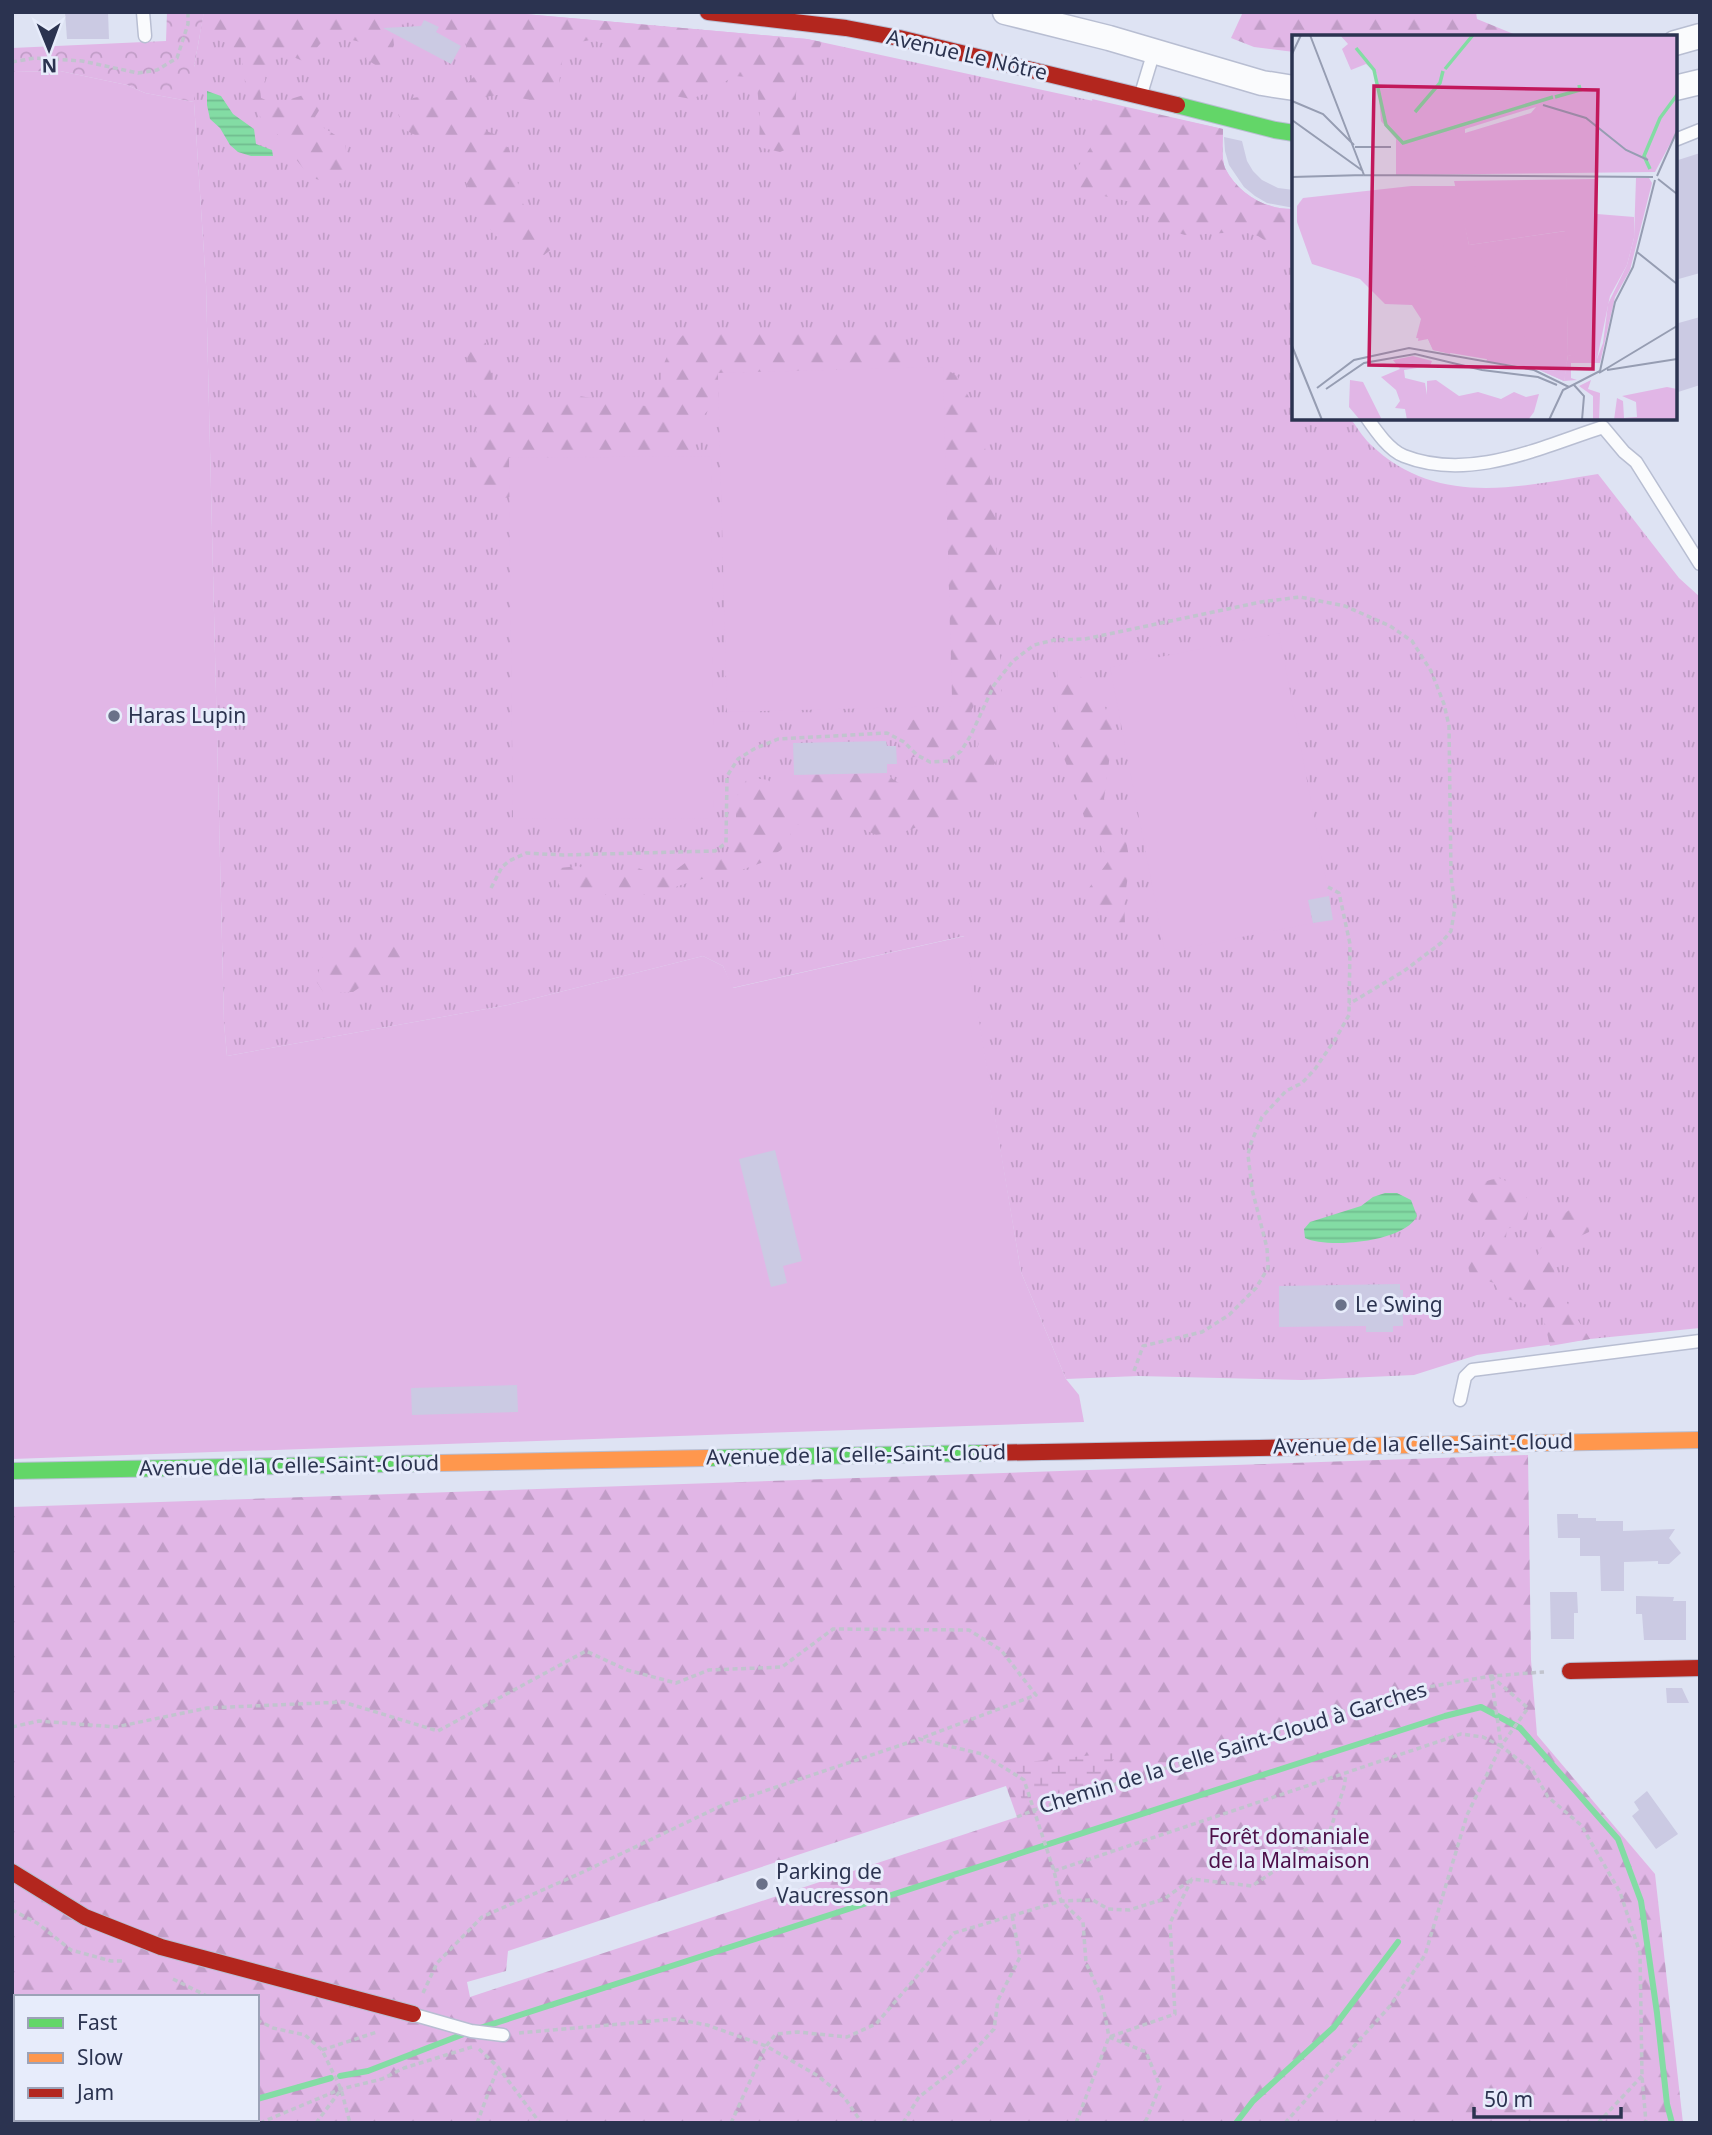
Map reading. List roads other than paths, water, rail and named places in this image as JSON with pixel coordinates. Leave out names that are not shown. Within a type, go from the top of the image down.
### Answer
[{"type":"street","name":"Avenue Le Nôtre","points":[[708,12],[846,28],[886,36],[1292,133]]},
{"type":"street","points":[[1005,12],[1262,83],[1292,88]]},
{"type":"street","points":[[1677,42],[1700,36]]},
{"type":"street","points":[[1677,88],[1700,82]]},
{"type":"street","name":"Avenue de la Celle-Saint-Cloud","points":[[12,1471],[1700,1440]]},
{"type":"street","points":[[1570,1671],[1700,1668]]},
{"type":"street","points":[[12,1872],[85,1917],[161,1947],[412,2014]]},
{"type":"lane","points":[[143,12],[145,36]]},
{"type":"lane","points":[[1140,96],[1154,51]]},
{"type":"lane","points":[[1677,139],[1700,130]]},
{"type":"lane","points":[[1368,420],[1378,435],[1402,456],[1444,465],[1492,463],[1603,427],[1623,452],[1636,462],[1700,564]]},
{"type":"lane","points":[[1460,1400],[1465,1377],[1472,1370],[1700,1341]]},
{"type":"lane","points":[[412,2014],[471,2031],[503,2035]]},
{"type":"waterway","points":[[480,2028],[1445,1716],[1481,1707],[1520,1728],[1618,1839],[1641,1901],[1667,2104],[1672,2123]]},
{"type":"waterway","points":[[1236,2123],[1253,2101],[1334,2027],[1398,1942]]},
{"type":"waterway","points":[[340,2076],[368,2071],[469,2032]]},
{"type":"waterway","points":[[259,2098],[331,2078]]},
{"type":"waterway","points":[[170,2123],[176,2121]]},
{"type":"place","name":"Haras Lupin","points":[[114,716]]},
{"type":"place","name":"Le Swing","points":[[1341,1305]]},
{"type":"place","name":"Parking de Vaucresson","points":[[762,1884]]},
{"type":"park label","name":"Forêt domaniale de la Malmaison","points":[[1289,1849]]}]
